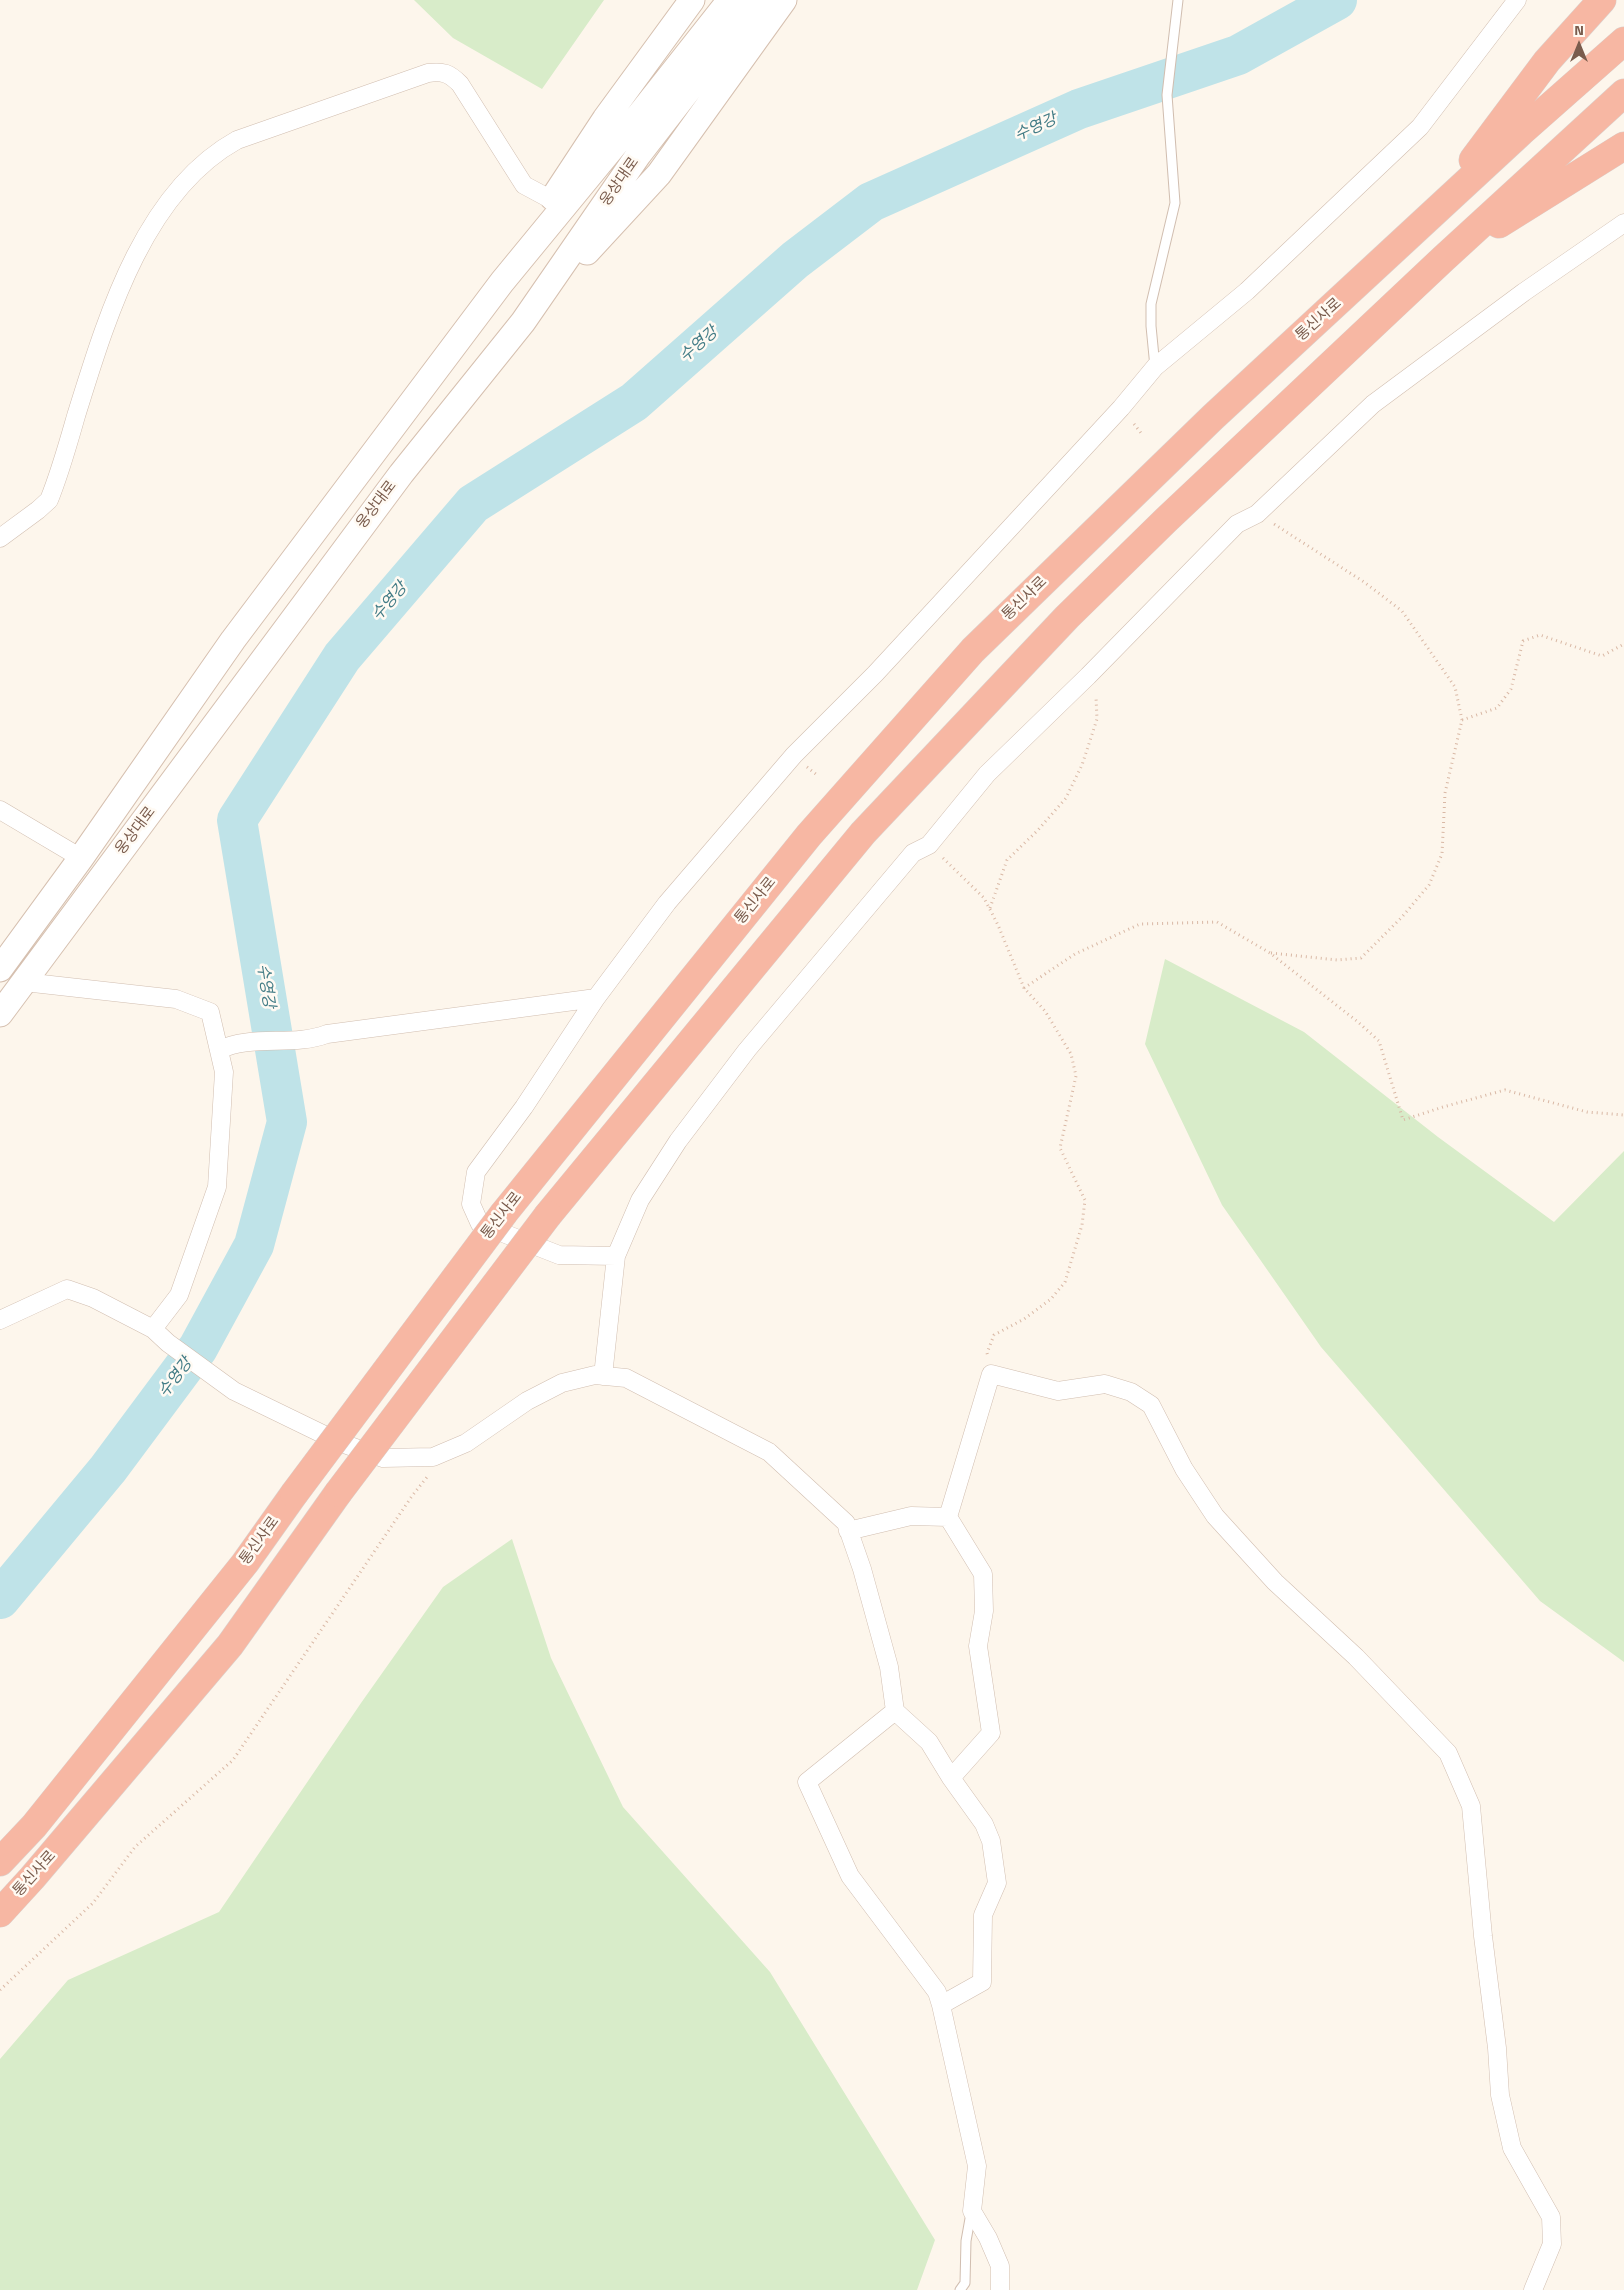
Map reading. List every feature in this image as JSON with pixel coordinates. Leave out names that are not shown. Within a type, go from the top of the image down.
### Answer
[{"type":"highway","points":[[1431,217],[1546,61],[1602,0]]},
{"type":"highway","name":"통신사로","points":[[0,1862],[34,1826],[239,1570],[504,1212],[809,835],[973,650],[1212,417],[1521,132],[1624,41]]},
{"type":"highway","name":"통신사로","points":[[0,1913],[230,1645],[338,1493],[548,1215],[863,833],[1067,617],[1166,520],[1443,259],[1624,93]]},
{"type":"highway","points":[[1443,259],[1624,146]]},
{"type":"main road","points":[[502,282],[552,200],[605,119],[692,0]]},
{"type":"main road","name":"웅상대로","points":[[0,968],[81,858],[233,640],[502,282],[640,114],[730,0]]},
{"type":"main road","name":"웅상대로","points":[[0,1014],[401,474],[523,322],[639,154],[758,0]]},
{"type":"main road","points":[[523,322],[659,174],[784,0]]},
{"type":"street","points":[[616,1256],[559,1255],[480,1224],[471,1204],[476,1172],[524,1108],[596,998],[667,903],[794,755],[875,674],[1121,408],[1155,367],[1247,290],[1420,128],[1517,0]]},
{"type":"street","points":[[0,538],[38,510],[48,500],[54,487],[102,335],[126,276],[142,243],[161,213],[182,187],[219,150],[246,136],[428,72],[441,71],[450,74],[460,84],[524,185],[552,200]]},
{"type":"street","points":[[603,1376],[616,1256],[640,1200],[678,1140],[747,1050],[912,853],[929,845],[987,774],[1088,676],[1236,524],[1257,514],[1373,404],[1524,292],[1624,222]]},
{"type":"street","points":[[0,810],[81,858]]},
{"type":"street","points":[[24,982],[176,999],[210,1012],[225,1047],[217,1187],[179,1295],[153,1329]]},
{"type":"street","points":[[225,1047],[313,1040],[327,1034],[596,998]]},
{"type":"street","points":[[0,1320],[67,1289],[93,1298],[153,1329],[234,1391],[339,1442],[383,1458],[433,1457],[466,1443],[527,1401],[562,1383],[595,1375],[626,1378],[769,1452],[846,1523],[862,1569],[888,1667],[895,1710],[929,1742],[951,1778],[984,1824],[991,1841],[997,1883],[983,1916],[982,1982],[940,2005]]},
{"type":"street","points":[[951,1778],[991,1733],[978,1646],[984,1611],[983,1574],[948,1517],[991,1374],[1058,1391],[1105,1384],[1131,1392],[1151,1405],[1184,1469],[1215,1516],[1275,1582],[1356,1657],[1448,1753],[1471,1806],[1483,1936],[1497,2048],[1500,2095],[1512,2148],[1551,2217],[1552,2244],[1533,2290]]},
{"type":"street","points":[[848,1531],[911,1516],[948,1517]]},
{"type":"street","points":[[895,1710],[807,1782],[850,1876],[937,1992],[977,2166],[972,2211],[988,2238],[1000,2266],[1000,2290]]},
{"type":"lane","points":[[1155,367],[1151,304],[1175,203],[1167,95],[1174,50],[1178,0]]},
{"type":"lane","points":[[960,2290],[965,2283],[966,2241],[972,2211]]},
{"type":"path","points":[[1257,514],[1364,582],[1402,611],[1455,687],[1462,720],[1445,793],[1442,854],[1429,885],[1402,917],[1361,958],[1337,960],[1270,953]]},
{"type":"path","points":[[1462,720],[1497,708],[1511,689],[1523,641],[1540,635],[1602,656],[1624,644]]},
{"type":"path","points":[[990,908],[1006,860],[1038,830],[1066,798],[1082,766],[1097,719],[1096,690],[1088,676]]},
{"type":"path","points":[[929,845],[984,898],[1024,988],[1045,1011],[1071,1054],[1076,1076],[1060,1148],[1085,1200],[1082,1225],[1065,1282],[1051,1299],[1024,1320],[994,1335],[987,1352],[991,1374]]},
{"type":"path","points":[[1024,988],[1075,954],[1140,924],[1217,922],[1270,953],[1358,1022],[1379,1041],[1403,1120],[1505,1090],[1587,1112],[1624,1115]]},
{"type":"path","points":[[0,1990],[93,1903],[135,1847],[233,1760],[412,1496],[427,1477],[433,1457]]},
{"type":"green space","points":[[414,0],[604,0],[542,89],[453,38]]},
{"type":"green space","points":[[1165,959],[1304,1032],[1438,1137],[1554,1222],[1624,1151],[1624,1662],[1540,1601],[1321,1347],[1222,1205],[1145,1044]]},
{"type":"green space","points":[[512,1539],[551,1658],[623,1807],[770,1972],[935,2240],[917,2290],[0,2290],[0,2059],[68,1980],[219,1912],[361,1703],[443,1587]]},
{"type":"waterway","name":"수영강","points":[[0,1599],[108,1469],[198,1348],[254,1245],[287,1122],[237,820],[342,657],[473,504],[634,402],[795,260],[871,202],[1079,109],[1238,55],[1337,0]]}]
